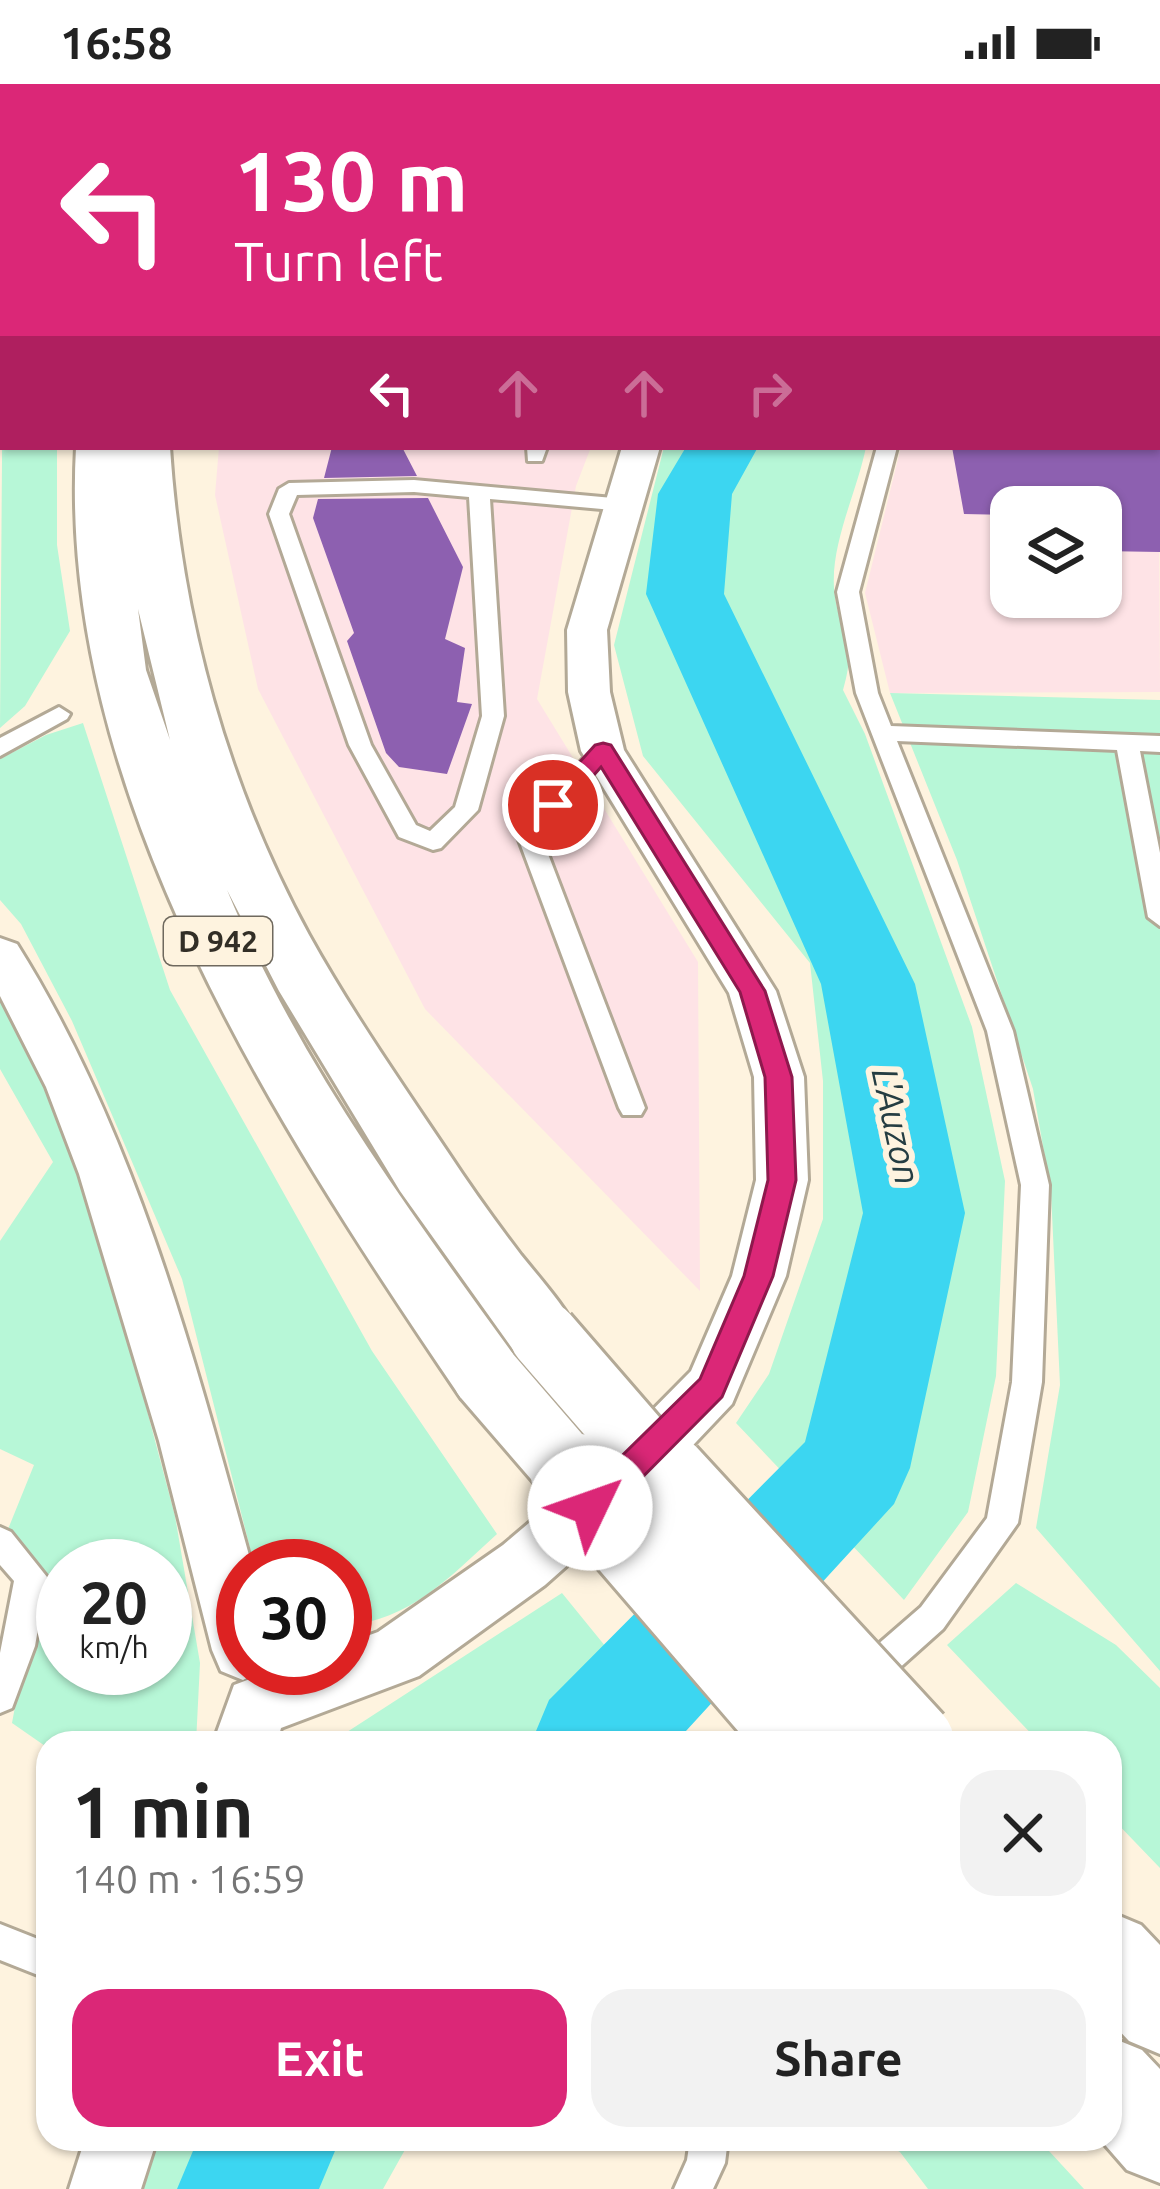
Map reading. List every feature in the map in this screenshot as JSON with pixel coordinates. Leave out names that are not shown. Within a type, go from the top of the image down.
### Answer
[{"type":"main road","name":"D 942","points":[[100,450],[98,494],[119,670],[167,813],[229,969],[354,1186],[516,1356],[824,1717]]},
{"type":"main road","name":"D 942","points":[[146,450],[146,496],[166,626],[211,782],[272,921],[474,1252],[516,1356],[706,1522],[900,1731]]},
{"type":"main road","points":[[1122,1970],[1160,2010]]},
{"type":"main road","points":[[1122,2095],[1160,2137]]},
{"type":"street","points":[[372,1661],[397,1655],[541,1551],[622,1480],[712,1387],[759,1276],[782,1180],[779,1077],[752,991],[603,751],[589,692],[587,630],[640,450]]},
{"type":"street","points":[[0,956],[60,1053],[100,1151],[217,1539]]},
{"type":"street","points":[[105,2189],[117,2151]]},
{"type":"lane","points":[[824,1717],[932,1618],[1002,1523],[1028,1360],[1034,1185],[1005,1053],[943,878],[867,694],[848,592],[885,450]]},
{"type":"lane","points":[[479,492],[493,716],[466,810],[434,842],[407,831],[360,745],[279,514],[289,489],[414,486],[624,505]]},
{"type":"lane","points":[[0,748],[59,714]]},
{"type":"lane","points":[[882,733],[1160,743]]},
{"type":"lane","points":[[1127,742],[1160,917]]},
{"type":"lane","points":[[603,751],[528,832],[632,1108]]},
{"type":"lane","points":[[0,1542],[31,1577],[19,1646],[0,1697]]},
{"type":"lane","points":[[0,1942],[36,1956]]},
{"type":"lane","points":[[692,2189],[708,2151]]},
{"type":"shaded area","points":[[219,450],[590,450],[576,486],[537,699],[698,962],[700,1291],[425,1009],[258,689],[215,495]]},
{"type":"shaded area","points":[[900,450],[1159,450],[1160,692],[890,693],[865,593]]},
{"type":"green space","points":[[2,450],[57,450],[57,545],[70,631],[25,706],[0,728]]},
{"type":"green space","points":[[663,450],[865,450],[834,571],[836,604],[849,657],[843,690],[865,734],[972,1027],[1005,1181],[996,1376],[968,1512],[904,1600],[736,1423],[769,1374],[823,1219],[823,1081],[810,963],[643,756],[614,645]]},
{"type":"green space","points":[[890,693],[1160,700],[1160,1671],[1036,1528],[1060,1385],[1051,1192],[1033,1089],[957,860]]},
{"type":"green space","points":[[83,723],[170,990],[372,1351],[497,1534],[428,1594],[389,1615],[372,1621],[372,1539],[248,1539],[182,1279],[72,1021],[21,924],[0,900],[0,759],[46,735]]},
{"type":"green space","points":[[0,990],[30,1049],[91,1199],[179,1539],[36,1539],[36,1695],[192,1695],[192,1616],[200,1663],[197,1731],[36,1731],[36,1740],[12,1723],[34,1604],[0,1565],[0,1549],[34,1465],[0,1449],[0,1241],[53,1162],[0,1069]]},
{"type":"green space","points":[[1016,1583],[1116,1645],[1160,1688],[1160,1868],[1122,1828],[1122,1731],[1029,1731],[947,1645]]},
{"type":"green space","points":[[562,1593],[674,1731],[349,1731]]},
{"type":"green space","points":[[143,2151],[404,2151],[383,2189],[132,2189]]},
{"type":"green space","points":[[1049,2151],[1084,2189],[928,2189],[900,2152]]},
{"type":"building","points":[[331,450],[404,450],[417,476],[324,478]]},
{"type":"building","points":[[953,450],[1160,450],[1160,552],[1122,551],[1122,486],[990,486],[990,515],[964,514]]},
{"type":"building","points":[[428,498],[463,567],[445,639],[465,648],[457,702],[472,704],[447,774],[399,767],[386,753],[347,641],[354,633],[313,518],[318,499]]},
{"type":"waterway","name":"L'Auzon","points":[[603,1731],[854,1468],[914,1213],[868,984],[685,594],[695,494],[720,450]]},
{"type":"waterway","name":"L'Auzon","points":[[247,2189],[265,2151]]},
{"type":"route","points":[[553,805],[603,751],[752,991],[779,1077],[782,1180],[759,1276],[712,1387],[590,1508]]}]
